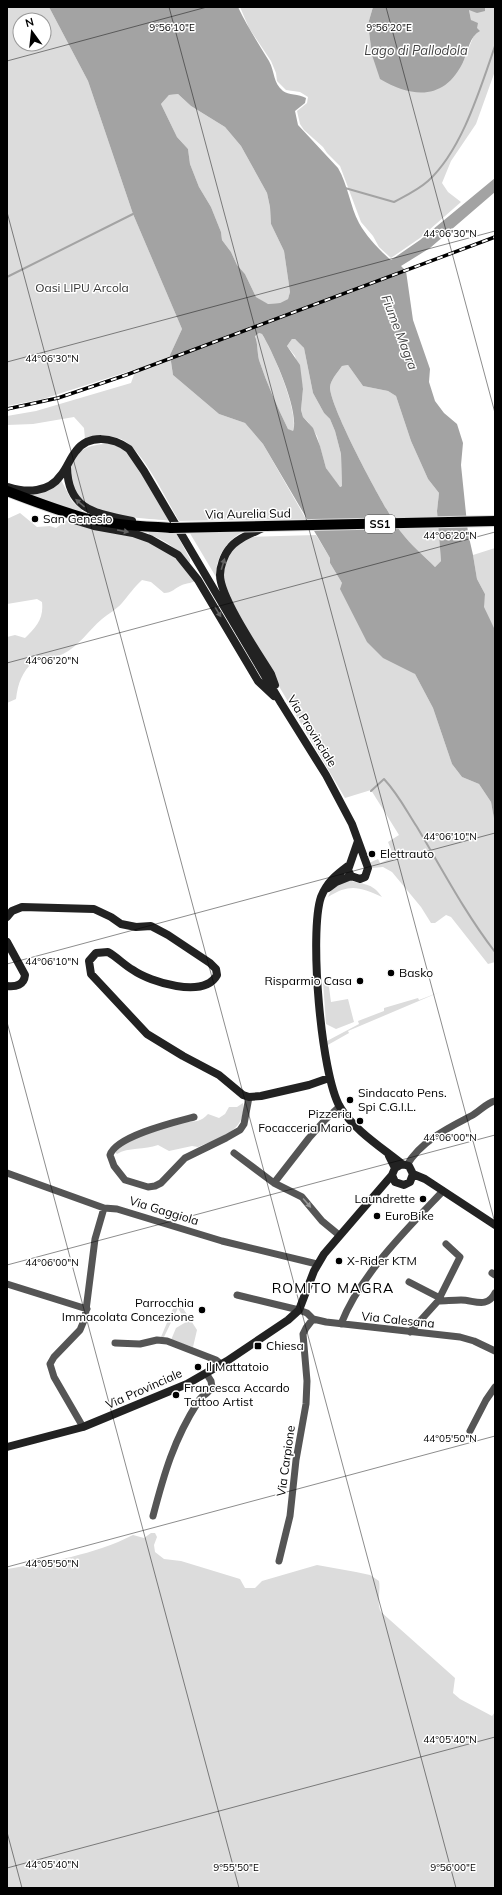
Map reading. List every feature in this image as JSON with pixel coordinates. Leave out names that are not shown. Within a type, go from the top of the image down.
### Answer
[{"type":"main road","points":[[7,487],[30,492],[45,488],[57,480],[74,452],[86,442],[102,439],[112,440],[121,443],[129,449],[144,471],[245,637],[271,674],[281,703]]},
{"type":"main road","points":[[66,466],[70,490],[81,505],[98,513],[132,521],[142,526]]},
{"type":"main road","name":"Via Aurelia Sud","points":[[7,491],[47,506],[87,518],[142,526],[170,528],[495,521]]},
{"type":"main road","points":[[47,506],[71,519],[94,526],[133,533],[150,539],[178,555],[198,580],[258,681],[281,703]]},
{"type":"main road","points":[[245,637],[227,600],[221,583],[220,574],[228,549],[245,537],[266,526]]},
{"type":"main road","name":"Via Provinciale","points":[[281,703],[326,775],[352,824],[366,863]]},
{"type":"main road","points":[[358,841],[350,864],[348,870],[351,876],[356,879],[365,877],[368,871],[366,863],[361,859],[350,864],[333,877],[325,891],[318,912],[317,957],[324,1053],[330,1078],[340,1106],[361,1130],[388,1153],[399,1168],[397,1184]]},
{"type":"main road","points":[[325,891],[336,882],[351,876]]},
{"type":"main road","points":[[7,917],[12,911],[22,908],[94,909],[112,917],[121,924],[136,927],[151,926],[210,962],[217,973],[215,980],[203,986],[194,988],[163,983],[133,971],[108,952],[96,953],[92,957],[89,965],[94,980],[147,1034],[183,1056],[219,1075],[239,1093],[249,1097],[283,1092],[330,1078]]},
{"type":"main road","points":[[7,942],[25,975],[24,980],[20,984],[14,987],[7,986]]},
{"type":"main road","points":[[380,1190],[399,1168],[411,1168],[413,1174],[410,1182]]},
{"type":"main road","points":[[413,1174],[443,1190],[495,1225]]},
{"type":"main road","name":"Via Provinciale","points":[[7,1447],[83,1427],[187,1384],[221,1364],[288,1320],[299,1310],[317,1264],[339,1235],[380,1190],[397,1184],[404,1185],[410,1182],[430,1184]]},
{"type":"street","points":[[194,1117],[166,1124],[134,1136],[115,1147],[110,1155],[114,1166],[126,1180],[148,1187],[161,1183],[185,1158],[240,1130],[244,1124],[249,1097]]},
{"type":"street","points":[[399,1168],[443,1130],[495,1101]]},
{"type":"street","points":[[274,1183],[309,1138],[340,1106]]},
{"type":"street","points":[[234,1153],[274,1183],[302,1197],[322,1221],[339,1235]]},
{"type":"street","name":"Via Gaggiola","points":[[7,1173],[104,1208],[117,1209],[222,1241],[317,1264]]},
{"type":"street","points":[[341,1324],[348,1306],[363,1283],[443,1190]]},
{"type":"street","points":[[83,1427],[54,1377],[50,1364],[65,1345],[80,1330],[87,1309],[95,1239],[104,1208]]},
{"type":"street","points":[[410,1332],[439,1300],[460,1257],[446,1244]]},
{"type":"street","points":[[409,1282],[439,1300],[462,1300],[481,1304],[487,1302],[495,1293]]},
{"type":"street","points":[[7,1284],[87,1309]]},
{"type":"street","name":"Via Calesana","points":[[237,1295],[299,1310],[307,1313],[313,1319],[341,1324],[460,1337],[474,1341],[495,1351]]},
{"type":"street","name":"Via Carpione","points":[[280,1561],[290,1516],[306,1404],[307,1381],[303,1334],[313,1319]]},
{"type":"street","points":[[115,1343],[140,1344],[157,1340],[167,1341],[216,1360],[221,1364]]},
{"type":"street","points":[[153,1516],[168,1461],[199,1400],[208,1394],[212,1386],[206,1373]]},
{"type":"street","points":[[470,1431],[486,1400],[495,1387]]},
{"type":"green space","name":"Oasi LIPU Arcola","points":[[7,7],[49,7],[52,12],[12,12],[12,52],[52,52],[52,13],[88,81],[133,214],[182,329],[170,355],[173,375],[219,414],[245,423],[263,444],[306,519],[179,521],[145,464],[129,444],[121,439],[112,436],[103,436],[85,439],[84,428],[74,417],[33,424],[7,425],[7,416],[36,411],[131,383],[136,369],[43,399],[7,406]]},
{"type":"green space","points":[[240,7],[373,7],[368,24],[372,55],[463,62],[477,28],[471,20],[469,10],[485,11],[485,7],[495,7],[495,71],[476,124],[451,161],[442,183],[448,192],[461,202],[420,238],[391,258],[379,247],[373,236],[361,222],[340,166],[323,147],[304,130],[300,124],[297,111],[307,103],[308,97],[300,92],[286,90],[277,81],[276,73],[271,61],[249,28]]},
{"type":"green space","points":[[178,94],[191,106],[225,127],[241,146],[267,193],[271,224],[284,251],[290,292],[288,299],[280,303],[267,304],[256,297],[245,274],[237,265],[231,252],[222,240],[221,232],[211,207],[199,187],[190,164],[188,149],[177,137],[161,104],[169,95]]},
{"type":"green space","points":[[259,333],[262,334],[267,343],[284,382],[292,410],[294,422],[293,432],[288,429],[259,360],[255,335]]},
{"type":"green space","points":[[292,339],[295,339],[304,348],[313,393],[324,413],[330,419],[335,431],[341,454],[342,486],[339,487],[326,468],[317,436],[303,417],[301,410],[303,389],[295,356],[287,346]]},
{"type":"green space","points":[[348,365],[363,386],[388,391],[396,396],[411,441],[428,479],[439,493],[437,511],[441,561],[435,567],[401,532],[372,483],[348,436],[332,398],[330,387],[333,378],[342,366]]},
{"type":"green space","points":[[113,444],[128,452],[171,521],[112,514],[84,503],[75,493],[70,472],[74,458],[85,449],[94,445]]},
{"type":"green space","points":[[61,480],[72,501],[82,510],[80,512],[32,497],[32,494]]},
{"type":"green space","points":[[20,513],[37,527],[50,526],[56,528],[70,518],[162,545],[198,580],[164,593],[151,582],[142,580],[115,610],[97,623],[69,651],[60,655],[41,658],[34,661],[26,669],[21,678],[16,699],[7,703],[7,637],[15,635],[25,638],[33,630],[42,613],[42,602],[37,599],[7,604],[7,519]]},
{"type":"green space","points":[[188,530],[244,531],[232,539],[223,550],[216,569],[216,577]]},
{"type":"green space","points":[[148,531],[176,533],[190,559],[190,563],[166,542],[149,535]]},
{"type":"green space","points":[[316,535],[330,558],[330,563],[342,583],[415,674],[433,708],[452,764],[462,777],[479,784],[491,802],[495,824],[495,962],[488,964],[451,917],[446,915],[435,923],[431,923],[421,907],[392,872],[383,867],[372,868],[369,863],[378,859],[380,863],[394,857],[388,842],[399,835],[371,790],[345,798],[228,600],[222,568],[229,549],[245,537]]},
{"type":"green space","points":[[495,548],[495,630],[483,607],[485,594],[477,579],[473,555]]},
{"type":"green space","points":[[348,880],[371,886],[382,897],[361,889],[349,888],[328,897],[336,886]]},
{"type":"green space","points":[[328,980],[331,1002],[348,999],[354,1022],[336,1029],[326,1024],[323,982]]},
{"type":"green space","points":[[440,992],[348,1031],[349,1033],[326,1046],[325,1042],[359,1024],[358,1021],[384,1011],[384,1008],[418,998],[419,1000]]},
{"type":"green space","points":[[243,1103],[241,1120],[236,1127],[223,1137],[198,1147],[192,1146],[169,1151],[158,1145],[148,1148],[126,1150],[117,1154],[115,1152],[119,1147],[148,1133],[179,1123],[198,1121],[208,1114],[219,1118],[225,1114],[229,1107],[237,1107]]},
{"type":"green space","points":[[177,1299],[197,1330],[193,1347],[171,1340],[176,1328],[186,1322],[178,1308],[164,1337],[161,1337]]},
{"type":"green space","points":[[151,1533],[155,1533],[157,1537],[154,1545],[155,1552],[164,1559],[181,1561],[240,1579],[245,1588],[255,1588],[262,1581],[317,1565],[370,1575],[379,1581],[379,1604],[381,1612],[455,1678],[453,1693],[460,1699],[492,1716],[495,1712],[495,1888],[7,1888],[7,1569],[39,1564],[87,1553],[133,1535],[144,1538]]},
{"type":"water","name":"Fiume Magra","points":[[49,7],[238,7],[269,61],[277,84],[285,92],[306,98],[305,103],[295,111],[298,125],[338,168],[359,223],[365,233],[391,260],[420,240],[495,178],[495,192],[430,248],[401,266],[406,271],[413,320],[430,369],[429,382],[435,401],[444,413],[457,424],[463,443],[461,465],[468,533],[477,579],[485,594],[484,607],[495,630],[495,824],[491,802],[479,784],[462,777],[452,764],[433,708],[415,674],[383,658],[367,642],[340,589],[342,583],[330,563],[330,558],[263,444],[245,423],[219,414],[173,375],[170,355],[182,329],[133,214],[88,81]],"holes":[[[178,94],[191,106],[225,127],[241,146],[267,193],[271,224],[284,251],[290,292],[288,299],[280,303],[268,304],[256,297],[245,274],[237,265],[231,252],[222,240],[221,232],[211,207],[199,187],[190,164],[188,149],[177,137],[161,104],[169,95]],[[259,333],[262,334],[284,382],[293,410],[293,431],[288,429],[259,360],[255,336]],[[292,339],[295,339],[304,348],[313,393],[324,413],[330,419],[335,431],[341,454],[342,486],[340,487],[326,468],[313,428],[303,417],[301,410],[303,389],[300,365],[287,346]],[[348,365],[363,386],[388,391],[396,396],[411,441],[428,479],[439,493],[437,511],[441,561],[435,567],[401,532],[372,483],[348,436],[332,398],[330,387],[333,378],[342,366]]]},
{"type":"water","name":"Lago di Pallodola","points":[[373,7],[485,7],[485,11],[477,13],[469,10],[471,20],[478,23],[477,28],[480,31],[474,36],[457,73],[448,83],[438,89],[428,92],[417,92],[393,86],[380,79],[372,55],[368,24]]},
{"type":"waterway","points":[[345,188],[394,202],[416,190],[428,181],[451,153],[469,118],[495,46]]},
{"type":"waterway","points":[[7,277],[133,214]]},
{"type":"waterway","points":[[371,791],[384,779],[394,790],[464,906],[495,952]]},
{"type":"railway","points":[[7,409],[58,398],[126,375],[495,237]]},
{"type":"place","name":"San Genesio","points":[[35,519]]},
{"type":"place","name":"Elettrauto","points":[[372,854]]},
{"type":"place","name":"Basko","points":[[391,973]]},
{"type":"place","name":"Risparmio Casa","points":[[360,981]]},
{"type":"place","name":"Sindacato Pens. Spi C.G.I.L.","points":[[350,1100]]},
{"type":"place","name":"Pizzeria Focacceria Mario","points":[[360,1121]]},
{"type":"place","name":"Laundrette","points":[[423,1199]]},
{"type":"place","name":"EuroBike","points":[[377,1216]]},
{"type":"place","name":"X-Rider KTM","points":[[339,1261]]},
{"type":"place","name":"Parrocchia Immacolata Concezione","points":[[202,1310]]},
{"type":"place","name":"Chiesa","points":[[258,1346]]},
{"type":"place","name":"Il Mattatoio","points":[[198,1367]]},
{"type":"place","name":"Francesca Accardo Tattoo Artist","points":[[176,1395]]},
{"type":"district","name":"ROMITO MAGRA","points":[[333,1288]]}]
